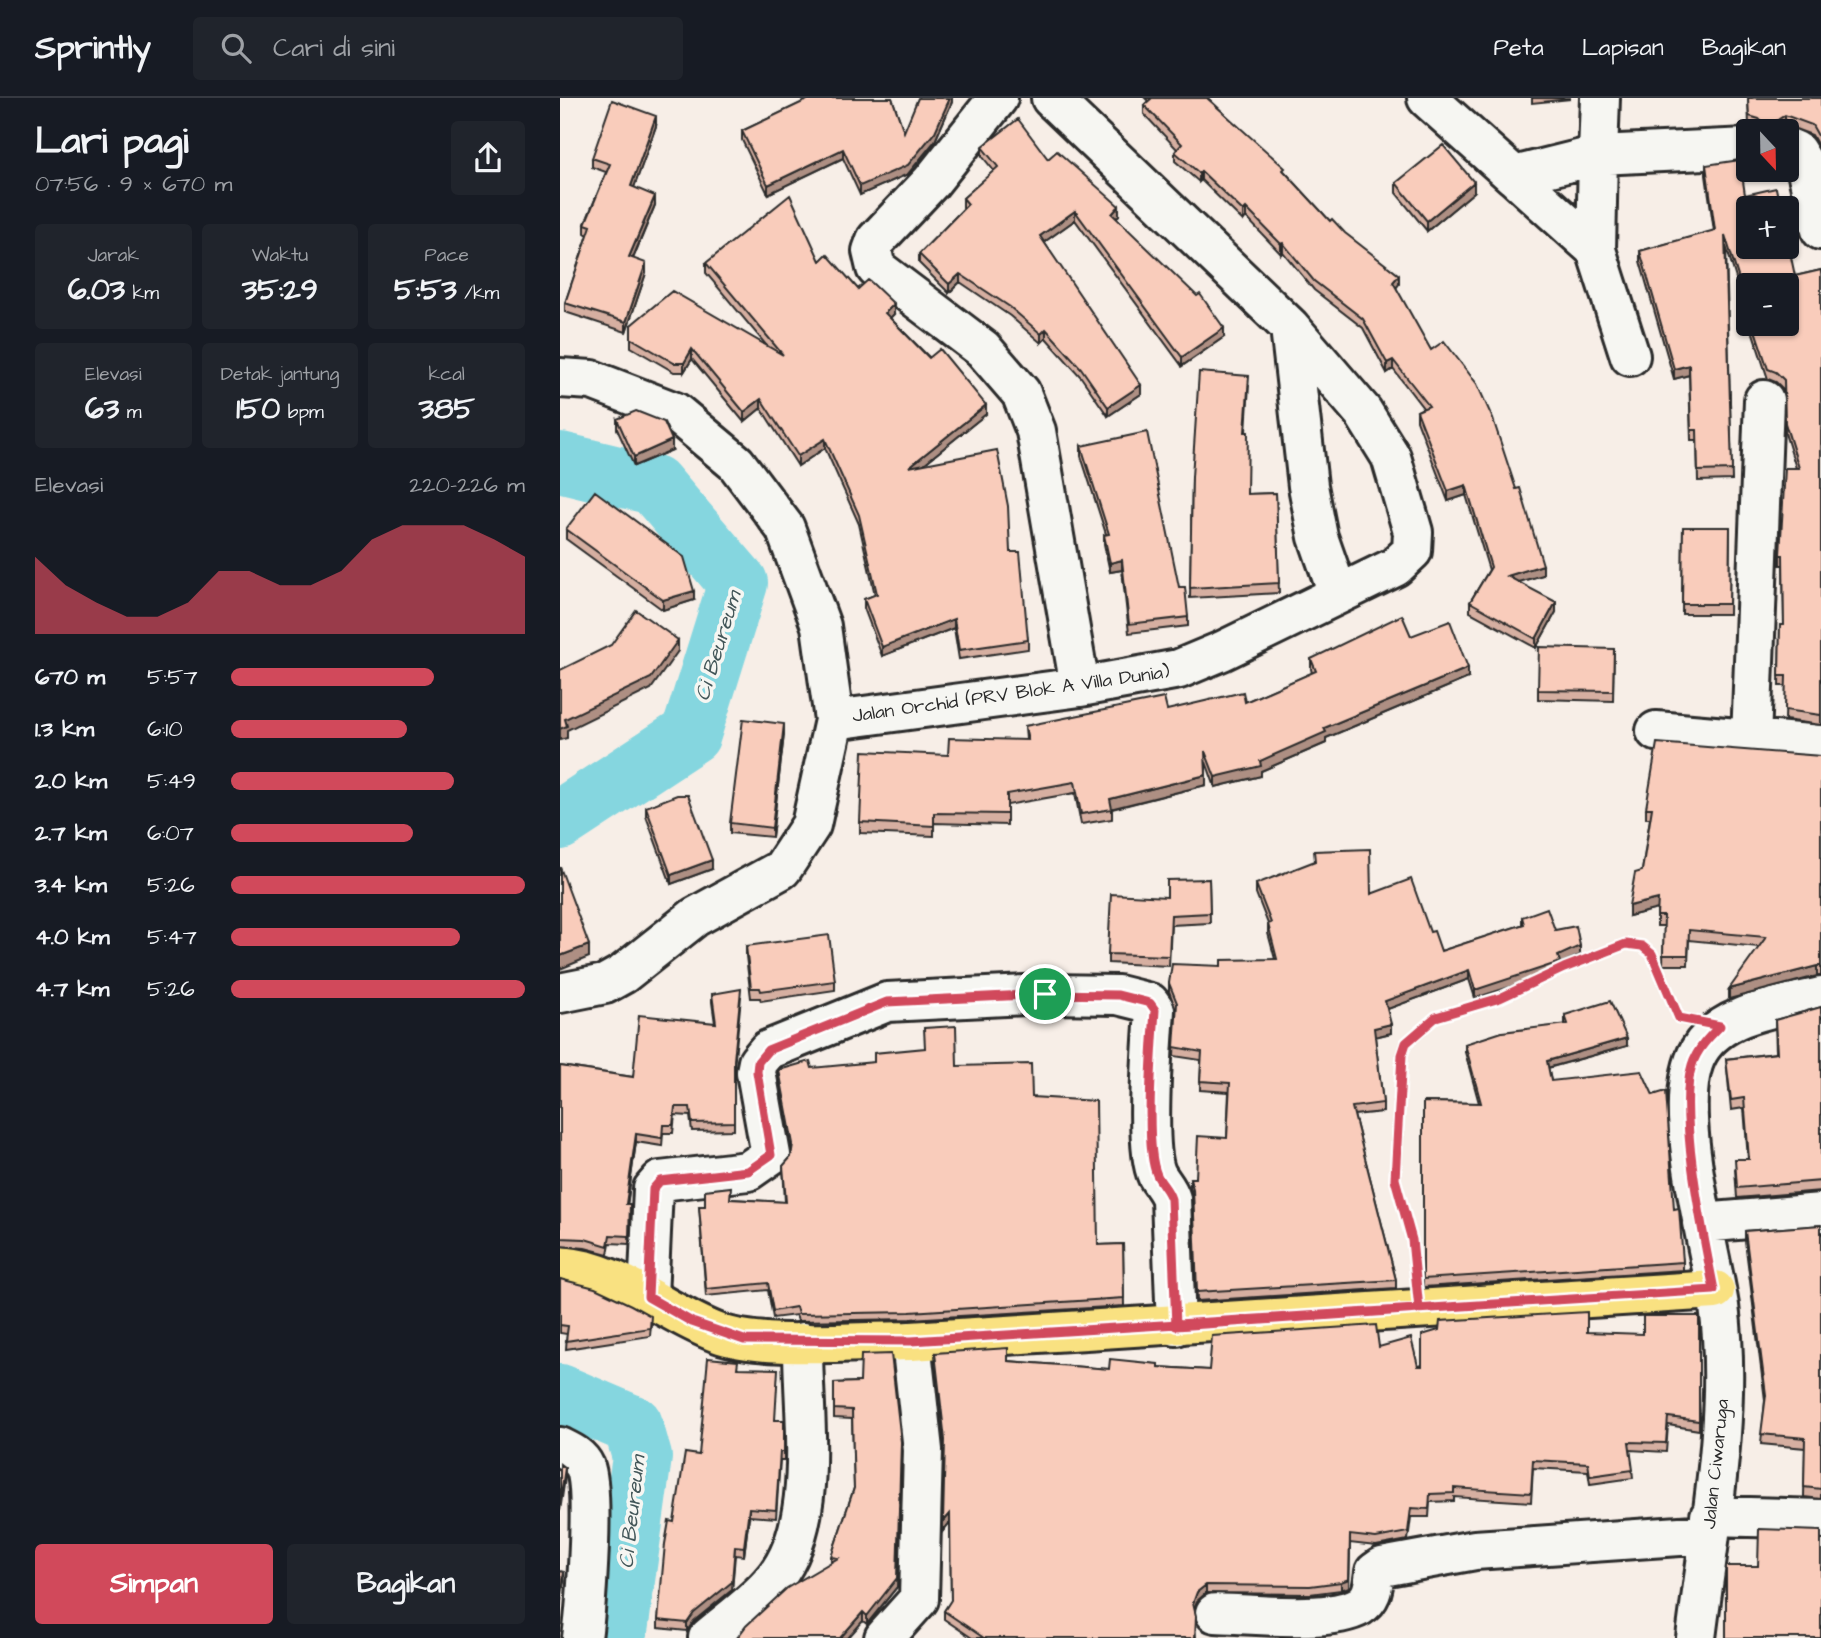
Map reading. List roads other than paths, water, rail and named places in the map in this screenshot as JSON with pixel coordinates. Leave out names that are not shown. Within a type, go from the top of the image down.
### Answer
[{"type":"main road","points":[[560,1266],[626,1284],[720,1334],[744,1340],[803,1342],[911,1341],[1176,1326],[1714,1290]]},
{"type":"street","points":[[998,98],[931,182],[876,240],[872,251],[876,268],[983,349],[1021,393],[1036,431],[1080,687]]},
{"type":"street","name":"Jalan Orchid (PRV Blok A Villa Dunia)","points":[[834,720],[1080,687],[1179,669],[1338,594],[1405,560],[1412,551],[1413,532],[1391,457],[1377,432],[1290,327],[1051,98]]},
{"type":"street","points":[[1427,98],[1595,250]]},
{"type":"street","points":[[1600,98],[1595,250],[1630,356]]},
{"type":"street","points":[[1514,177],[1598,155],[1736,149]]},
{"type":"street","points":[[1799,156],[1806,167],[1821,230]]},
{"type":"street","points":[[1290,327],[1308,486],[1318,537],[1338,594]]},
{"type":"street","points":[[560,378],[592,380],[675,412],[736,463],[785,528],[821,626],[834,720],[811,825],[782,869],[695,917],[623,974],[605,984],[560,993]]},
{"type":"street","points":[[1751,740],[1764,400]]},
{"type":"street","points":[[1656,731],[1821,746]]},
{"type":"street","points":[[648,1297],[653,1189],[660,1181],[748,1171],[771,1155],[757,1072],[758,1062],[768,1050],[887,1002],[1004,995],[1118,995],[1150,1003],[1155,1010],[1151,1098],[1153,1155],[1157,1176],[1167,1186],[1171,1199],[1176,1326]]},
{"type":"street","name":"Jalan Ciwaruga","points":[[1696,1638],[1725,1387],[1718,1304],[1702,1223],[1689,1128],[1689,1080],[1699,1050],[1720,1026],[1762,1011],[1821,997]]},
{"type":"street","points":[[1702,1223],[1821,1213]]},
{"type":"street","points":[[910,1638],[919,1599],[923,1450],[911,1341]]},
{"type":"street","points":[[708,1638],[771,1584],[791,1549],[804,1510],[803,1342]]},
{"type":"street","points":[[560,1447],[580,1460],[588,1481],[586,1605],[582,1638]]},
{"type":"street","points":[[1215,1613],[1335,1615],[1362,1605],[1371,1595],[1375,1572],[1382,1567],[1475,1550],[1709,1525],[1821,1519]]},
{"type":"street","points":[[884,1638],[919,1599]]},
{"type":"waterway","name":"Ci Beureum","points":[[560,462],[654,485],[738,583],[691,734],[560,820]]},
{"type":"waterway","name":"Ci Beureum","points":[[560,1394],[633,1425],[642,1457],[617,1638]]}]
